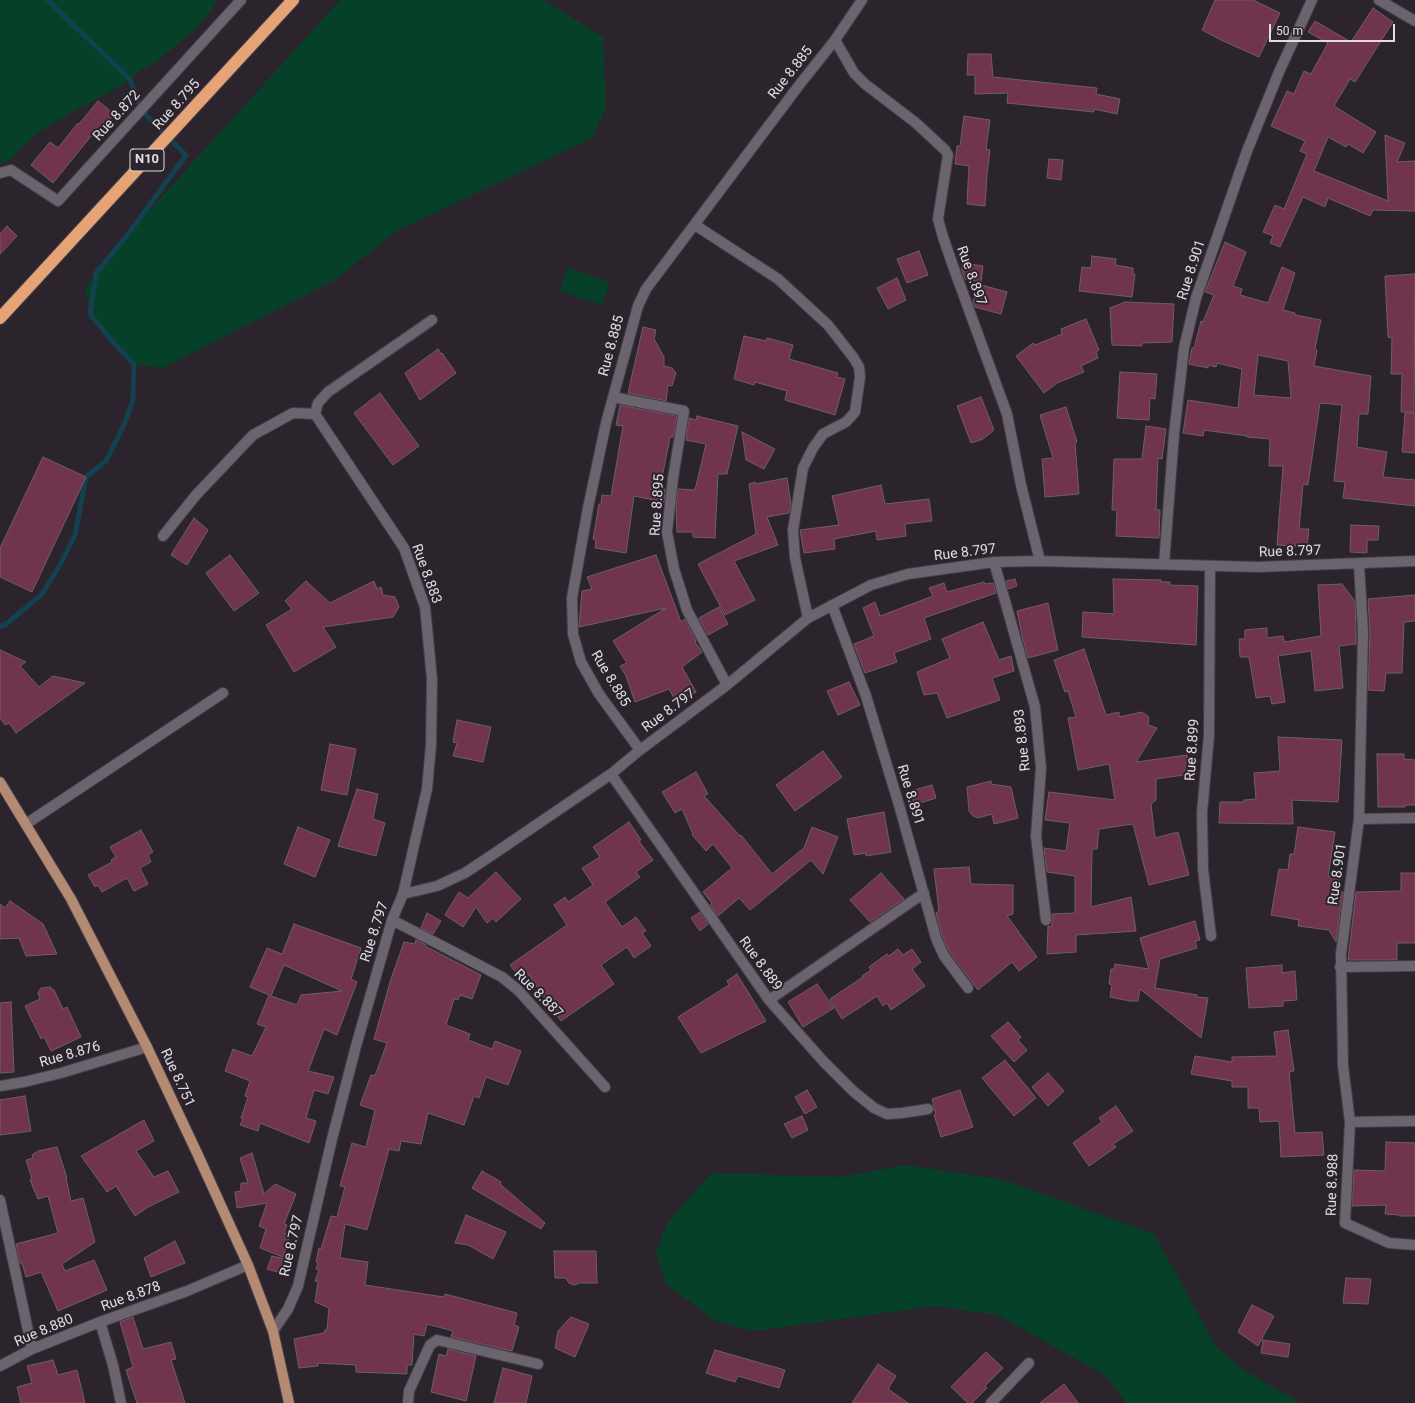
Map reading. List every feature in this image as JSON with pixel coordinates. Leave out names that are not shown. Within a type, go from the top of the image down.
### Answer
[{"type":"highway","name":"Rue 8.795","points":[[0,318],[293,0]]},
{"type":"main road","name":"Rue 8.751","points":[[0,782],[71,899],[147,1047],[248,1265],[273,1331],[289,1403]]},
{"type":"street","name":"Rue 8.872","points":[[0,173],[11,170],[58,201],[241,0]]},
{"type":"street","name":"Rue 8.885","points":[[640,750],[599,694],[581,662],[573,634],[572,598],[588,508],[613,397],[638,306],[646,289],[800,84],[835,40],[862,0]]},
{"type":"street","name":"Rue 8.901","points":[[1164,564],[1174,434],[1184,348],[1196,298],[1247,151],[1279,72],[1312,0]]},
{"type":"street","points":[[1379,0],[1415,21]]},
{"type":"street","name":"Rue 8.897","points":[[835,40],[854,73],[865,84],[916,124],[945,150],[948,155],[938,219],[953,266],[1007,414],[1021,485],[1040,561]]},
{"type":"street","points":[[695,225],[778,278],[828,325],[854,357],[859,367],[860,377],[854,412],[846,422],[823,434],[813,448],[803,468],[794,530],[795,558],[808,618]]},
{"type":"street","points":[[163,536],[196,495],[253,434],[293,413],[315,414],[318,403],[328,392],[432,320]]},
{"type":"street","name":"Rue 8.895","points":[[613,397],[684,411],[666,532],[674,570],[687,610],[728,685]]},
{"type":"street","name":"Rue 8.883","points":[[315,414],[404,548],[425,607],[432,679],[431,745],[427,789],[403,894]]},
{"type":"street","name":"Rue 8.797","points":[[273,1331],[288,1309],[298,1286],[345,1089],[392,920],[403,894],[437,886],[465,873],[611,774],[640,750],[728,685],[808,618],[871,585],[908,574],[994,562],[1040,561],[1257,567],[1415,561]]},
{"type":"street","name":"Rue 8.893","points":[[994,562],[1035,707],[1042,768],[1036,836],[1046,920]]},
{"type":"street","name":"Rue 8.901","points":[[1350,1122],[1343,1066],[1340,967],[1360,819],[1363,633],[1359,564]]},
{"type":"street","name":"Rue 8.899","points":[[1210,566],[1209,735],[1202,813],[1203,869],[1211,936]]},
{"type":"street","name":"Rue 8.891","points":[[832,605],[866,696],[936,938],[944,956],[968,988]]},
{"type":"street","points":[[26,824],[223,693]]},
{"type":"street","name":"Rue 8.889","points":[[611,774],[769,1000],[823,1061],[853,1091],[874,1108],[888,1114],[928,1109]]},
{"type":"street","points":[[1360,819],[1415,818]]},
{"type":"street","points":[[769,1000],[924,893]]},
{"type":"street","name":"Rue 8.887","points":[[392,920],[502,977],[518,990],[605,1087]]},
{"type":"street","points":[[1340,967],[1415,966]]},
{"type":"street","name":"Rue 8.876","points":[[0,1086],[62,1073],[147,1047]]},
{"type":"street","points":[[1350,1122],[1415,1121]]},
{"type":"street","name":"Rue 8.988","points":[[1350,1122],[1345,1223],[1389,1242],[1415,1246]]},
{"type":"street","points":[[0,1200],[32,1349]]},
{"type":"street","name":"Rue 8.878","points":[[121,1403],[113,1365],[100,1322],[186,1291],[248,1265]]},
{"type":"street","name":"Rue 8.880","points":[[0,1366],[32,1349],[100,1322]]},
{"type":"street","points":[[408,1403],[409,1391],[430,1345],[437,1340],[538,1364]]},
{"type":"street","points":[[991,1403],[1029,1362]]},
{"type":"green space","points":[[0,0],[218,0],[201,24],[159,60],[143,69],[122,85],[36,134],[8,161],[0,164]]},
{"type":"green space","points":[[340,0],[544,0],[603,37],[606,108],[592,138],[395,232],[335,280],[163,368],[134,364],[91,319],[85,289],[102,263]]},
{"type":"green space","points":[[567,268],[610,282],[602,305],[560,291]]},
{"type":"green space","points":[[906,1165],[1004,1180],[1154,1234],[1216,1346],[1240,1368],[1301,1403],[1125,1403],[1106,1376],[998,1315],[935,1306],[754,1331],[715,1321],[665,1283],[656,1252],[667,1224],[711,1173],[840,1177]]},
{"type":"building","points":[[1215,0],[1253,0],[1280,13],[1259,57],[1202,30]]},
{"type":"building","points":[[1373,8],[1393,22],[1355,82],[1350,79],[1334,106],[1376,132],[1363,153],[1348,144],[1346,147],[1328,137],[1314,171],[1388,201],[1385,135],[1405,143],[1397,162],[1415,161],[1415,211],[1373,210],[1370,216],[1328,198],[1325,207],[1303,197],[1280,247],[1270,243],[1273,236],[1263,232],[1275,205],[1284,209],[1307,154],[1300,151],[1305,141],[1271,126],[1287,91],[1294,94],[1304,71],[1311,74],[1328,43],[1308,32],[1315,21],[1351,42]]},
{"type":"building","points":[[968,54],[991,54],[993,77],[1097,88],[1096,94],[1120,99],[1117,114],[1094,109],[1094,112],[1007,103],[1008,93],[975,94],[975,75],[967,75]]},
{"type":"building","points":[[98,101],[114,114],[98,133],[96,130],[53,183],[31,165],[50,142],[58,148]]},
{"type":"building","points":[[964,116],[990,120],[986,149],[990,150],[985,206],[967,204],[969,166],[955,164],[957,146],[960,146]]},
{"type":"building","points":[[1049,159],[1063,160],[1061,180],[1047,178]]},
{"type":"building","points":[[7,226],[17,236],[0,254],[0,234]]},
{"type":"building","points":[[1225,242],[1246,252],[1233,286],[1242,289],[1240,295],[1268,303],[1282,267],[1295,273],[1283,310],[1295,313],[1295,315],[1321,320],[1315,348],[1317,350],[1314,366],[1371,376],[1368,414],[1359,414],[1357,447],[1387,452],[1383,477],[1415,480],[1415,506],[1343,498],[1345,482],[1334,481],[1342,405],[1320,403],[1308,485],[1303,484],[1299,529],[1309,529],[1307,547],[1277,545],[1283,466],[1269,466],[1270,439],[1204,430],[1203,436],[1183,433],[1188,400],[1238,408],[1242,369],[1217,363],[1216,367],[1208,365],[1208,368],[1189,364],[1192,348],[1194,348],[1201,321],[1203,322],[1214,295],[1205,292]],"holes":[[[1258,355],[1288,361],[1291,398],[1254,395]]]},
{"type":"building","points":[[919,251],[928,275],[907,283],[897,259]]},
{"type":"building","points":[[1092,256],[1116,259],[1115,265],[1133,268],[1133,274],[1135,274],[1132,297],[1079,291],[1082,267],[1091,268]]},
{"type":"building","points":[[962,263],[983,266],[981,282],[965,279],[962,271]]},
{"type":"building","points":[[1415,274],[1414,412],[1401,412],[1402,374],[1391,374],[1392,338],[1388,337],[1385,276]]},
{"type":"building","points":[[897,278],[906,300],[888,309],[877,288]]},
{"type":"building","points":[[978,284],[1007,292],[1001,314],[975,307],[973,302]]},
{"type":"building","points":[[1125,302],[1174,304],[1172,342],[1142,343],[1142,346],[1112,345],[1110,308]]},
{"type":"building","points":[[1086,319],[1099,350],[1096,352],[1098,358],[1081,366],[1084,372],[1057,383],[1044,393],[1016,356],[1033,343],[1035,345],[1062,334],[1061,329]]},
{"type":"building","points":[[643,327],[656,330],[654,339],[664,357],[664,366],[672,368],[676,373],[672,386],[668,385],[666,401],[628,393]]},
{"type":"building","points":[[744,336],[766,341],[767,338],[793,345],[789,359],[838,373],[837,377],[845,379],[835,415],[785,400],[787,391],[755,382],[754,385],[734,379]]},
{"type":"building","points":[[438,349],[456,373],[420,400],[405,373]]},
{"type":"building","points":[[1120,372],[1157,374],[1155,399],[1150,398],[1149,420],[1117,418]]},
{"type":"building","points":[[380,393],[419,446],[393,465],[354,413]]},
{"type":"building","points":[[981,397],[994,430],[983,439],[971,443],[957,406]]},
{"type":"building","points":[[620,405],[677,416],[673,437],[670,437],[660,488],[665,489],[664,502],[634,496],[626,553],[595,548],[596,540],[593,539],[602,495],[611,496],[623,426],[616,425]]},
{"type":"building","points":[[1066,407],[1077,442],[1075,443],[1079,494],[1045,497],[1042,459],[1053,458],[1040,415]]},
{"type":"building","points":[[1405,413],[1415,413],[1415,453],[1402,452]]},
{"type":"building","points":[[697,416],[738,426],[727,474],[718,474],[715,538],[693,537],[693,532],[677,532],[676,508],[678,489],[695,490],[706,444],[686,440],[689,418],[696,420]]},
{"type":"building","points":[[1146,426],[1166,429],[1162,459],[1158,458],[1156,510],[1160,510],[1159,538],[1116,536],[1117,510],[1112,510],[1114,459],[1142,459]]},
{"type":"building","points":[[742,432],[775,449],[764,469],[746,460]]},
{"type":"building","points":[[43,457],[86,477],[32,592],[0,577],[0,548]]},
{"type":"building","points":[[787,478],[791,504],[789,513],[767,517],[778,545],[734,561],[755,600],[725,615],[698,564],[756,534],[749,484]]},
{"type":"building","points":[[881,485],[885,504],[929,499],[932,521],[905,524],[906,536],[877,540],[876,531],[834,539],[835,549],[804,553],[800,530],[839,525],[832,496]]},
{"type":"building","points":[[194,518],[208,530],[187,565],[171,555]]},
{"type":"building","points":[[1351,525],[1379,526],[1378,540],[1367,540],[1367,553],[1350,552]]},
{"type":"building","points":[[230,555],[259,593],[234,611],[206,573]]},
{"type":"building","points":[[656,555],[681,622],[685,619],[696,641],[695,642],[702,652],[682,667],[696,692],[677,703],[669,689],[635,702],[626,676],[620,666],[627,663],[613,641],[666,608],[579,627],[582,591],[592,589],[587,577]]},
{"type":"building","points":[[1015,579],[1017,586],[1008,589],[1006,581]]},
{"type":"building","points":[[1113,579],[1161,580],[1161,582],[1170,582],[1170,585],[1198,586],[1196,645],[1082,637],[1083,612],[1114,614]]},
{"type":"building","points":[[306,581],[330,603],[374,581],[377,589],[381,587],[383,595],[395,597],[399,607],[393,617],[323,627],[336,647],[294,672],[266,625],[292,609],[285,601]]},
{"type":"building","points":[[984,582],[985,584],[993,583],[996,593],[924,618],[931,639],[894,653],[897,662],[865,673],[854,644],[874,636],[863,608],[875,602],[880,616],[933,596],[929,588],[944,583],[947,592]]},
{"type":"building","points":[[1342,584],[1355,601],[1356,633],[1356,644],[1339,646],[1343,688],[1315,691],[1311,651],[1278,656],[1285,702],[1272,704],[1270,696],[1256,698],[1249,657],[1240,657],[1239,639],[1245,639],[1245,630],[1267,628],[1267,638],[1283,636],[1284,642],[1321,636],[1318,585]]},
{"type":"building","points":[[1415,595],[1415,621],[1404,622],[1402,673],[1386,673],[1384,691],[1368,690],[1370,633],[1368,599]]},
{"type":"building","points":[[1048,603],[1058,650],[1028,658],[1017,611]]},
{"type":"building","points":[[719,607],[728,624],[708,635],[699,618]]},
{"type":"building","points":[[983,622],[999,660],[1011,656],[1014,671],[992,678],[1000,700],[947,718],[937,693],[924,695],[917,672],[950,658],[942,639]]},
{"type":"building","points":[[1084,649],[1106,715],[1119,712],[1119,717],[1142,712],[1149,717],[1148,725],[1157,728],[1136,762],[1187,755],[1190,774],[1156,779],[1156,800],[1151,804],[1155,838],[1178,832],[1189,875],[1149,885],[1133,824],[1099,829],[1097,849],[1092,849],[1091,907],[1131,897],[1136,931],[1076,935],[1076,952],[1047,954],[1048,926],[1052,927],[1052,914],[1075,913],[1075,876],[1047,872],[1044,848],[1066,851],[1070,823],[1045,820],[1049,792],[1115,800],[1109,764],[1078,770],[1068,718],[1076,717],[1068,691],[1065,692],[1054,660]]},
{"type":"building","points":[[0,650],[26,662],[20,666],[39,687],[53,676],[85,683],[16,733],[9,723],[5,725],[0,718]]},
{"type":"building","points":[[849,682],[860,705],[838,715],[827,691]]},
{"type":"building","points":[[457,720],[491,727],[483,762],[453,756],[457,743],[453,742]]},
{"type":"building","points":[[1278,737],[1342,740],[1338,802],[1292,800],[1293,824],[1219,823],[1220,802],[1244,802],[1244,800],[1256,799],[1254,773],[1280,771]]},
{"type":"building","points":[[330,744],[356,749],[347,795],[321,790]]},
{"type":"building","points":[[823,751],[842,777],[795,811],[776,785]]},
{"type":"building","points":[[1377,754],[1404,754],[1404,759],[1415,760],[1415,805],[1405,805],[1405,807],[1378,807]]},
{"type":"building","points":[[696,772],[708,794],[704,796],[740,836],[741,835],[772,874],[804,848],[812,827],[838,837],[823,874],[811,860],[750,910],[739,898],[718,916],[710,905],[712,903],[703,892],[732,868],[713,844],[706,851],[692,835],[693,834],[682,809],[675,813],[662,792]]},
{"type":"building","points":[[991,781],[991,784],[1011,787],[1018,818],[994,824],[992,814],[978,818],[973,816],[969,811],[967,787]]},
{"type":"building","points":[[932,785],[936,798],[914,805],[911,791]]},
{"type":"building","points":[[357,789],[378,794],[373,819],[385,823],[376,856],[338,846]]},
{"type":"building","points":[[884,812],[891,852],[866,856],[866,853],[854,855],[847,819]]},
{"type":"building","points":[[629,822],[641,840],[639,841],[653,860],[636,872],[640,877],[605,902],[622,927],[636,917],[646,931],[642,933],[651,946],[634,958],[627,947],[601,965],[614,984],[561,1021],[529,975],[522,980],[510,965],[567,925],[554,905],[565,897],[568,902],[593,885],[582,868],[600,857],[593,847]]},
{"type":"building","points":[[298,827],[330,840],[315,877],[284,864]]},
{"type":"building","points":[[1298,827],[1335,832],[1328,876],[1339,878],[1337,892],[1343,892],[1336,942],[1329,930],[1298,926],[1299,920],[1271,915],[1279,869],[1288,870],[1290,854],[1294,854]]},
{"type":"building","points":[[141,830],[153,852],[148,855],[151,862],[140,868],[148,884],[134,891],[127,878],[102,892],[98,885],[95,887],[88,875],[112,862],[111,860],[116,857],[110,847]]},
{"type":"building","points":[[969,867],[971,884],[1013,885],[1013,914],[1007,916],[1037,957],[1019,971],[1012,962],[978,990],[950,953],[942,936],[936,913],[939,911],[934,869]]},
{"type":"building","points":[[496,872],[521,899],[496,922],[493,918],[487,923],[476,907],[463,927],[445,915],[459,892],[468,898]]},
{"type":"building","points":[[881,873],[904,899],[870,922],[850,900]]},
{"type":"building","points":[[1401,873],[1415,873],[1415,943],[1397,943],[1397,960],[1348,960],[1356,892],[1401,891]]},
{"type":"building","points":[[10,901],[43,924],[57,954],[26,956],[19,938],[0,939],[0,904],[5,908]]},
{"type":"building","points":[[700,912],[708,924],[700,931],[691,918]]},
{"type":"building","points":[[427,913],[441,921],[433,934],[421,928]]},
{"type":"building","points":[[1195,921],[1200,940],[1195,941],[1197,948],[1160,959],[1155,988],[1208,998],[1201,1038],[1140,989],[1138,1001],[1130,1001],[1110,997],[1112,985],[1109,984],[1111,969],[1114,969],[1115,964],[1149,969],[1140,938]]},
{"type":"building","points":[[294,924],[361,948],[351,979],[357,982],[337,1035],[324,1029],[308,1071],[334,1077],[328,1094],[314,1090],[306,1118],[316,1121],[309,1143],[260,1123],[258,1131],[240,1125],[243,1119],[241,1118],[248,1097],[245,1096],[250,1081],[225,1071],[233,1049],[252,1056],[266,1027],[257,1024],[269,995],[250,987],[267,948],[282,954]],"holes":[[[284,965],[342,991],[301,995],[297,1005],[271,996]]]},
{"type":"building","points":[[416,940],[481,975],[472,999],[460,995],[458,1000],[454,999],[446,1025],[470,1034],[468,1040],[492,1049],[495,1041],[521,1051],[508,1085],[486,1077],[479,1098],[474,1096],[464,1125],[428,1113],[421,1144],[401,1141],[399,1151],[389,1149],[367,1230],[345,1224],[340,1258],[368,1262],[365,1285],[444,1297],[445,1294],[517,1313],[514,1325],[519,1327],[512,1351],[451,1337],[453,1331],[427,1324],[424,1336],[414,1334],[412,1365],[407,1365],[407,1374],[356,1372],[356,1365],[318,1363],[318,1366],[299,1368],[294,1339],[324,1333],[325,1330],[327,1330],[329,1308],[315,1302],[318,1282],[315,1281],[319,1270],[316,1269],[318,1263],[316,1262],[319,1248],[321,1249],[331,1216],[337,1217],[345,1187],[340,1186],[352,1143],[366,1147],[375,1110],[360,1105],[371,1075],[375,1076],[387,1043],[374,1039],[391,979],[404,942],[415,944]]},
{"type":"building","points":[[898,949],[903,955],[912,949],[921,962],[912,969],[925,986],[891,1010],[887,1003],[883,1006],[877,996],[842,1019],[830,999],[863,977],[862,976],[871,970],[869,967],[887,954],[889,956]]},
{"type":"building","points":[[1282,965],[1282,973],[1295,971],[1297,1000],[1283,1001],[1283,1006],[1249,1008],[1246,968]]},
{"type":"building","points":[[737,974],[766,1021],[701,1053],[678,1017],[729,985],[727,981]]},
{"type":"building","points":[[817,984],[834,1008],[803,1027],[788,1002]]},
{"type":"building","points":[[50,987],[54,990],[63,1009],[67,1007],[81,1037],[51,1051],[44,1037],[41,1039],[25,1006],[40,999],[38,993],[41,988]]},
{"type":"building","points":[[11,1002],[14,1072],[0,1073],[0,1003]]},
{"type":"building","points":[[1008,1022],[1021,1037],[1018,1040],[1027,1050],[1014,1062],[991,1036]]},
{"type":"building","points":[[1288,1030],[1294,1071],[1289,1072],[1295,1133],[1322,1132],[1324,1155],[1281,1157],[1279,1121],[1260,1122],[1259,1108],[1248,1108],[1248,1087],[1232,1087],[1232,1081],[1191,1074],[1195,1056],[1232,1062],[1232,1057],[1277,1056],[1274,1032]]},
{"type":"building","points":[[1005,1060],[1036,1098],[1014,1116],[982,1078]]},
{"type":"building","points":[[1048,1073],[1064,1091],[1048,1106],[1032,1087]]},
{"type":"building","points":[[807,1090],[817,1107],[805,1114],[795,1097]]},
{"type":"building","points":[[960,1090],[973,1127],[941,1137],[934,1115],[936,1115],[932,1099]]},
{"type":"building","points":[[25,1096],[31,1131],[0,1135],[0,1100]]},
{"type":"building","points":[[1116,1106],[1133,1131],[1113,1144],[1116,1147],[1089,1166],[1073,1143],[1102,1122],[1099,1118]]},
{"type":"building","points":[[802,1116],[808,1130],[792,1138],[784,1124]]},
{"type":"building","points":[[144,1120],[154,1141],[136,1151],[154,1177],[168,1171],[179,1192],[148,1207],[135,1216],[116,1186],[107,1192],[81,1156]]},
{"type":"building","points":[[1386,1142],[1415,1143],[1415,1216],[1385,1214],[1386,1205],[1352,1206],[1354,1170],[1385,1171]]},
{"type":"building","points":[[57,1147],[67,1178],[71,1201],[83,1198],[95,1242],[62,1264],[65,1271],[94,1260],[107,1290],[58,1311],[41,1272],[26,1277],[22,1263],[20,1264],[16,1244],[58,1233],[48,1196],[38,1199],[30,1180],[32,1179],[26,1160],[33,1158],[32,1155],[38,1151]]},
{"type":"building","points":[[252,1153],[264,1194],[275,1184],[296,1194],[284,1224],[287,1225],[284,1233],[290,1235],[283,1257],[260,1248],[266,1229],[259,1226],[267,1203],[237,1208],[235,1192],[241,1191],[241,1183],[248,1183],[240,1158]]},
{"type":"building","points":[[482,1171],[501,1182],[500,1184],[545,1223],[541,1229],[472,1188]]},
{"type":"building","points":[[466,1215],[506,1232],[493,1259],[468,1245],[455,1243]]},
{"type":"building","points":[[175,1241],[185,1263],[151,1277],[144,1258]]},
{"type":"building","points":[[554,1251],[596,1251],[597,1283],[580,1283],[574,1285],[569,1283],[566,1278],[555,1278]]},
{"type":"building","points":[[272,1256],[285,1259],[281,1273],[267,1269]]},
{"type":"building","points":[[1346,1278],[1371,1279],[1368,1304],[1343,1303]]},
{"type":"building","points":[[1252,1305],[1274,1316],[1258,1346],[1238,1332]]},
{"type":"building","points":[[133,1317],[143,1349],[171,1342],[176,1359],[171,1360],[185,1403],[137,1403],[126,1370],[133,1367],[120,1322]]},
{"type":"building","points":[[571,1317],[589,1324],[575,1357],[555,1348],[558,1331]]},
{"type":"building","points":[[1263,1340],[1290,1344],[1288,1357],[1261,1353]]},
{"type":"building","points":[[448,1349],[476,1356],[466,1401],[431,1392],[439,1354],[446,1356]]},
{"type":"building","points":[[715,1350],[785,1370],[779,1388],[738,1376],[735,1382],[706,1373]]},
{"type":"building","points":[[986,1352],[1003,1368],[985,1386],[987,1388],[972,1403],[968,1403],[951,1387]]},
{"type":"building","points":[[53,1360],[58,1375],[77,1370],[85,1403],[21,1403],[17,1387],[32,1383],[27,1366]]},
{"type":"building","points":[[878,1364],[896,1376],[888,1389],[908,1403],[852,1403]]},
{"type":"building","points":[[503,1368],[532,1376],[526,1403],[494,1403]]},
{"type":"building","points":[[1064,1384],[1078,1403],[1040,1403]]},
{"type":"waterway","points":[[0,626],[5,625],[42,594],[60,565],[75,535],[86,477],[106,461],[124,425],[133,400],[134,364],[113,342],[90,314],[96,273],[129,233],[186,155],[141,110],[130,79],[47,0]]}]
